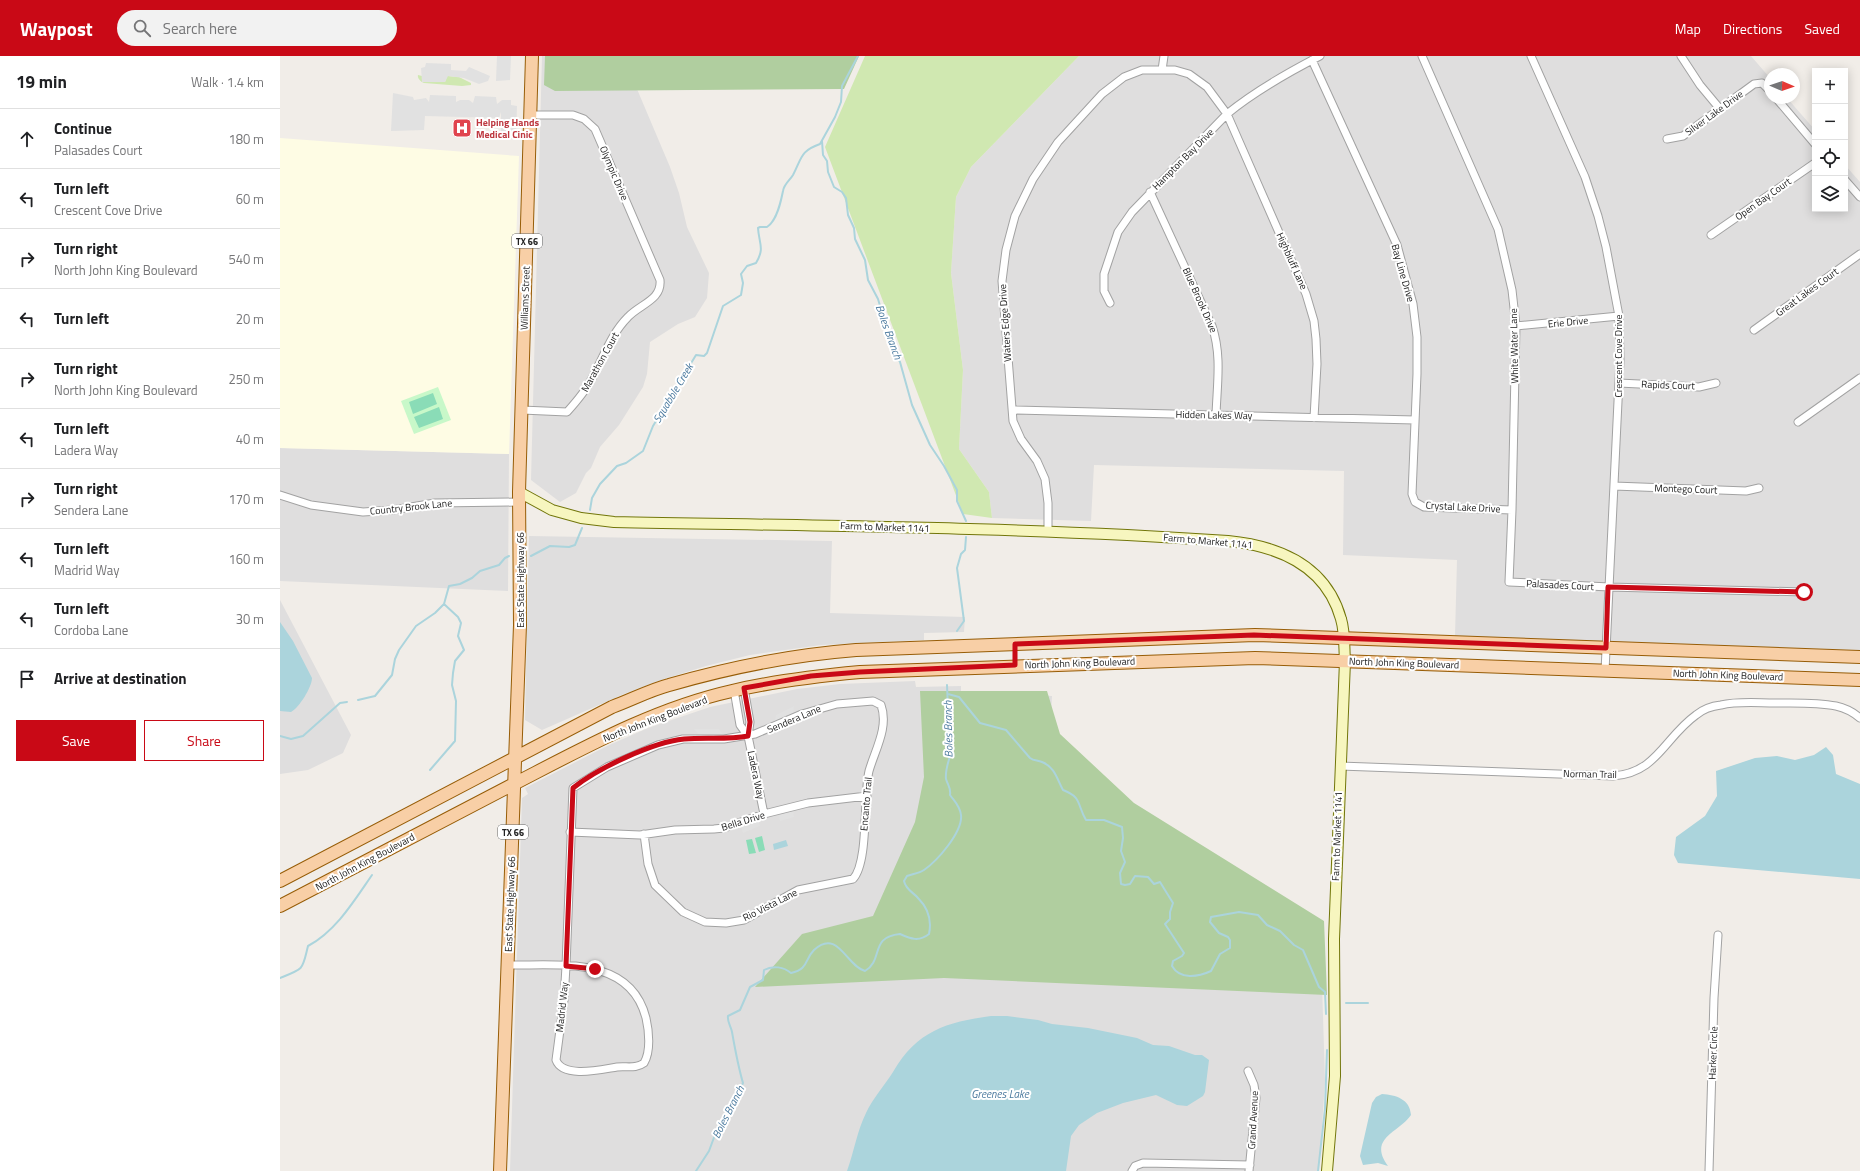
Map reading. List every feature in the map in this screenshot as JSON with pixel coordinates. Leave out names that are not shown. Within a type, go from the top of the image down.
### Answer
[{"type":"main road","name":"Williams Street","points":[[519,497],[532,56]]},
{"type":"main road","name":"East State Highway 66","points":[[500,1171],[520,625],[519,497]]},
{"type":"main road","name":"North John King Boulevard","points":[[280,881],[612,707],[668,685],[768,660],[809,653],[1254,635],[1343,637],[1860,657]]},
{"type":"main road","points":[[1015,644],[1015,665]]},
{"type":"main road","name":"North John King Boulevard","points":[[280,906],[563,757],[627,728],[686,704],[739,689],[811,676],[860,672],[1015,665],[1255,658],[1860,680]]},
{"type":"main road","points":[[734,669],[739,689]]},
{"type":"street","points":[[1162,70],[1164,56]]},
{"type":"street","name":"Hampton Bay Drive","points":[[1110,303],[1104,291],[1104,274],[1110,252],[1118,232],[1132,212],[1227,114],[1244,100],[1268,85],[1320,56]]},
{"type":"street","name":"White Water Lane","points":[[1422,56],[1498,228],[1512,290],[1516,326],[1509,582]]},
{"type":"street","name":"Crescent Cove Drive","points":[[1531,56],[1584,177],[1606,247],[1619,316],[1619,383],[1605,671]]},
{"type":"street","points":[[1681,56],[1700,85],[1720,109]]},
{"type":"street","name":"Bay Line Drive","points":[[1312,60],[1397,245],[1413,304],[1417,338],[1412,494],[1415,502]]},
{"type":"street","name":"Waters Edge Drive","points":[[1048,532],[1048,503],[1045,479],[1037,461],[1021,439],[1013,421],[1002,304],[1002,281],[1006,250],[1015,216],[1033,180],[1058,142],[1102,94],[1124,77],[1142,70],[1174,70],[1189,74],[1207,87],[1227,114]]},
{"type":"street","name":"Silver Lake Drive","points":[[1666,139],[1683,136],[1754,84],[1759,82],[1764,86]]},
{"type":"street","points":[[1781,104],[1812,140]]},
{"type":"street","name":"Highbluff Lane","points":[[1227,114],[1306,294],[1314,321],[1317,364],[1314,418]]},
{"type":"street","name":"Olympic Drive","points":[[531,115],[573,115],[584,119],[595,129],[660,280]]},
{"type":"street","name":"Open Bay Court","points":[[1711,235],[1812,165]]},
{"type":"street","points":[[1848,183],[1860,197]]},
{"type":"street","name":"Blue Brook Drive","points":[[1150,192],[1212,326],[1217,341],[1219,355],[1216,415]]},
{"type":"street","name":"Great Lakes Court","points":[[1754,330],[1860,254]]},
{"type":"street","name":"Marathon Court","points":[[522,410],[567,412],[591,381],[618,328],[638,307],[655,298],[660,287],[660,280]]},
{"type":"street","name":"Erie Drive","points":[[1516,326],[1619,316]]},
{"type":"street","points":[[1798,422],[1860,378]]},
{"type":"street","name":"Rapids Court","points":[[1619,383],[1699,387],[1716,383]]},
{"type":"street","name":"Hidden Lakes Way","points":[[1013,410],[1415,420]]},
{"type":"street","name":"Montego Court","points":[[1614,486],[1746,491],[1759,488]]},
{"type":"street","name":"Country Brook Lane","points":[[280,495],[311,505],[362,512],[393,510],[435,503],[519,497]]},
{"type":"street","name":"Farm to Market 1141","points":[[519,497],[552,510],[581,518],[614,522],[810,524],[1048,532],[1228,541],[1254,544],[1278,551],[1309,569],[1326,587],[1341,619],[1344,661],[1334,939],[1335,1076],[1327,1171]]},
{"type":"street","name":"Crystal Lake Drive","points":[[1415,502],[1424,506],[1512,510]]},
{"type":"street","name":"Palasades Court","points":[[1509,582],[1608,587],[1804,592]]},
{"type":"street","name":"Ladera Way","points":[[739,689],[740,725],[748,736]]},
{"type":"street","name":"Ladera Way","points":[[739,689],[750,722],[748,736],[764,814]]},
{"type":"street","name":"Sendera Lane","points":[[573,788],[607,767],[658,745],[683,739],[724,739],[748,736],[772,728],[823,706],[872,701],[881,705]]},
{"type":"street","name":"Norman Trail","points":[[1340,766],[1613,776],[1628,775],[1644,767],[1658,756],[1675,733],[1696,715],[1721,705],[1739,702],[1816,704],[1836,706],[1853,712],[1860,718]]},
{"type":"street","name":"Encanto Trail","points":[[853,879],[856,876],[860,864],[865,827],[869,772],[883,731],[883,714],[881,705]]},
{"type":"street","name":"Madrid Way","points":[[566,966],[586,967],[606,971],[621,980],[636,995],[647,1023],[647,1055],[644,1063],[635,1067],[616,1067],[588,1072],[566,1069],[557,1063],[556,1056],[564,1000],[566,966],[570,832],[573,788]]},
{"type":"street","name":"Bella Drive","points":[[570,832],[644,834],[724,828],[764,814],[808,803],[867,796]]},
{"type":"street","name":"Rio Vista Lane","points":[[644,834],[648,864],[655,885],[683,912],[705,922],[726,923],[744,920],[798,890],[853,879]]},
{"type":"street","name":"Harker Circle","points":[[1709,1171],[1714,998],[1718,935]]},
{"type":"street","points":[[508,965],[566,966]]},
{"type":"street","name":"Grand Avenue","points":[[1248,1071],[1254,1085],[1256,1098],[1249,1168]]},
{"type":"street","points":[[1134,1168],[1143,1163],[1249,1168]]},
{"type":"shaded area","points":[[497,56],[511,56],[510,80],[496,81]]},
{"type":"shaded area","points":[[542,56],[581,60],[623,56],[670,167],[679,193],[687,227],[709,273],[707,298],[695,317],[678,324],[650,342],[647,374],[643,387],[619,425],[600,447],[591,468],[586,473],[576,493],[560,502],[531,480]]},
{"type":"shaded area","points":[[1079,56],[1751,56],[1764,71],[1764,104],[1792,104],[1812,127],[1812,212],[1848,212],[1848,168],[1860,182],[1860,650],[1455,636],[1457,560],[1343,555],[1344,471],[1094,465],[1091,521],[992,518],[989,492],[959,449],[963,370],[951,273],[956,197],[971,167]]},
{"type":"shaded area","points":[[426,63],[451,64],[451,70],[466,71],[469,67],[490,76],[488,81],[479,84],[464,78],[448,76],[445,82],[422,82],[421,68],[425,67]]},
{"type":"shaded area","points":[[393,93],[413,97],[414,100],[426,98],[429,102],[430,95],[456,96],[456,102],[460,100],[469,100],[473,103],[475,96],[496,97],[497,104],[502,100],[511,100],[511,105],[517,106],[516,139],[501,138],[501,112],[499,118],[425,116],[424,130],[391,131]]},
{"type":"shaded area","points":[[280,138],[519,156],[509,454],[280,448]]},
{"type":"shaded area","points":[[280,448],[509,454],[508,591],[280,581]]},
{"type":"shaded area","points":[[529,536],[832,541],[830,613],[965,617],[964,632],[924,633],[924,640],[821,645],[750,655],[706,666],[664,679],[624,694],[542,730],[525,720]]},
{"type":"shaded area","points":[[280,600],[351,735],[343,753],[308,770],[280,774]]},
{"type":"shaded area","points":[[915,681],[916,687],[961,686],[961,691],[1052,696],[1037,976],[1322,984],[1325,1081],[1319,1171],[510,1171],[522,798],[528,794],[525,788],[607,746],[648,728],[710,707],[797,689],[840,684]]},
{"type":"shaded area","points":[[794,706],[793,714],[774,724],[776,715]]},
{"type":"shaded area","points":[[694,729],[719,729],[724,736],[700,736]]},
{"type":"shaded area","points":[[793,811],[794,817],[780,821],[779,815]]},
{"type":"shaded area","points":[[758,821],[760,826],[743,833],[741,827]]},
{"type":"green space","points":[[545,56],[859,56],[844,89],[555,91],[544,85]]},
{"type":"green space","points":[[865,56],[1079,56],[971,167],[956,197],[951,273],[963,370],[959,449],[989,492],[992,518],[963,514],[825,147]]},
{"type":"green space","points":[[418,75],[422,76],[422,82],[419,79]]},
{"type":"green space","points":[[447,76],[459,77],[471,83],[471,85],[462,86],[422,82],[445,82]]},
{"type":"green space","points":[[438,387],[451,420],[414,434],[401,401]]},
{"type":"green space","points":[[433,393],[437,404],[413,414],[409,402]]},
{"type":"green space","points":[[439,407],[443,419],[419,428],[414,417]]},
{"type":"green space","points":[[920,691],[1047,691],[1060,734],[1134,803],[1324,921],[1327,995],[944,978],[755,987],[802,934],[873,916],[915,822],[924,777]]},
{"type":"green space","points":[[762,836],[765,850],[759,852],[755,838]]},
{"type":"green space","points":[[752,839],[756,853],[749,854],[746,840]]},
{"type":"water","points":[[280,622],[293,641],[312,678],[310,687],[304,697],[298,706],[291,712],[280,711]]},
{"type":"water","points":[[1826,747],[1833,755],[1836,774],[1860,784],[1860,879],[1678,863],[1674,855],[1676,837],[1705,816],[1717,796],[1716,771],[1755,758],[1777,756],[1795,760],[1814,755]]},
{"type":"water","points":[[786,840],[788,846],[774,850],[773,844]]},
{"type":"water","name":"Greenes Lake","points":[[1007,1016],[1038,1020],[1052,1024],[1088,1028],[1137,1038],[1153,1045],[1169,1046],[1195,1055],[1202,1055],[1209,1060],[1205,1092],[1203,1096],[1187,1106],[1177,1105],[1156,1095],[1123,1103],[1097,1113],[1079,1125],[1071,1136],[1066,1171],[847,1171],[860,1127],[869,1108],[902,1058],[912,1047],[934,1031],[975,1018]]},
{"type":"water","points":[[1382,1094],[1392,1095],[1401,1099],[1408,1105],[1411,1115],[1383,1142],[1381,1149],[1388,1166],[1378,1163],[1363,1165],[1360,1156],[1372,1103],[1376,1097]]},
{"type":"waterway","name":"Squabble Creek","points":[[590,510],[592,498],[600,484],[617,466],[626,463],[643,451],[653,426],[696,355],[704,356],[707,353],[723,306],[741,295],[743,283],[741,274],[747,266],[756,263],[759,258],[761,246],[758,228],[767,227],[773,220],[778,210],[785,186],[793,175],[802,156],[809,149],[820,144],[835,117],[841,102],[842,86],[858,56]]},
{"type":"waterway","name":"Boles Branch","points":[[822,141],[823,155],[827,161],[828,172],[834,187],[842,192],[846,198],[848,215],[854,228],[855,239],[865,260],[868,280],[878,299],[892,346],[900,362],[912,405],[930,445],[944,466],[957,490],[957,501],[966,521]]},
{"type":"waterway","name":"Squabble Creek","points":[[531,556],[550,546],[569,547],[575,545],[582,528]]},
{"type":"waterway","name":"Boles Branch","points":[[957,631],[964,621],[957,568],[961,554],[965,550],[966,537]]},
{"type":"waterway","name":"Squabble Creek","points":[[358,700],[375,696],[392,675],[395,659],[399,650],[416,626],[435,613],[444,604],[449,586],[460,584],[472,578],[480,571],[499,565],[509,556]]},
{"type":"waterway","points":[[430,770],[455,741],[456,701],[452,685],[453,673],[455,661],[464,650],[458,636],[461,623],[458,617],[444,604]]},
{"type":"waterway","name":"Boles Branch","points":[[696,1171],[709,1151],[719,1124],[728,1112],[743,1083],[728,1016],[740,1010],[750,987],[763,980],[764,970],[775,967],[782,968],[791,973],[797,971],[804,967],[814,950],[822,944],[829,943],[836,946],[852,963],[865,971],[874,961],[880,944],[890,936],[900,934],[918,939],[929,934],[930,924],[927,910],[916,896],[908,889],[904,881],[907,876],[922,871],[936,860],[954,838],[961,822],[960,809],[950,795],[950,788],[946,779],[946,770],[950,756],[947,685]]},
{"type":"waterway","points":[[948,694],[959,697],[980,723],[1006,730],[1030,758],[1042,762],[1050,767],[1063,790],[1076,799],[1086,820],[1104,820],[1122,827],[1123,838],[1121,851],[1125,862],[1120,873],[1121,884],[1130,884],[1135,876],[1148,877],[1154,884],[1160,882],[1173,903],[1170,912],[1170,919],[1165,924],[1184,953],[1182,956],[1173,961],[1172,966],[1175,970],[1184,975],[1201,975],[1211,971],[1220,954],[1230,948],[1230,940],[1228,937],[1219,933],[1210,922],[1211,917],[1239,912],[1258,915],[1267,925],[1280,931],[1294,945],[1303,950],[1319,987],[1325,992],[1326,1014]]},
{"type":"waterway","name":"Squabble Creek","points":[[280,736],[291,739],[303,736],[340,703],[347,702]]},
{"type":"waterway","points":[[280,978],[298,970],[301,967],[305,960],[308,946],[318,940],[336,924],[372,875]]},
{"type":"waterway","points":[[1346,1003],[1368,1003]]},
{"type":"waterway","points":[[1318,1171],[1325,1109],[1327,1050]]},
{"type":"place","name":"Helping Hands Medical Cinic","points":[[462,128]]},
{"type":"route","points":[[595,969],[566,966],[573,788],[607,767],[641,751],[658,745],[683,739],[724,739],[748,736],[750,722],[744,688],[811,676],[860,672],[1015,665],[1015,644],[1254,635],[1343,637],[1606,648],[1608,587],[1804,592]]}]
